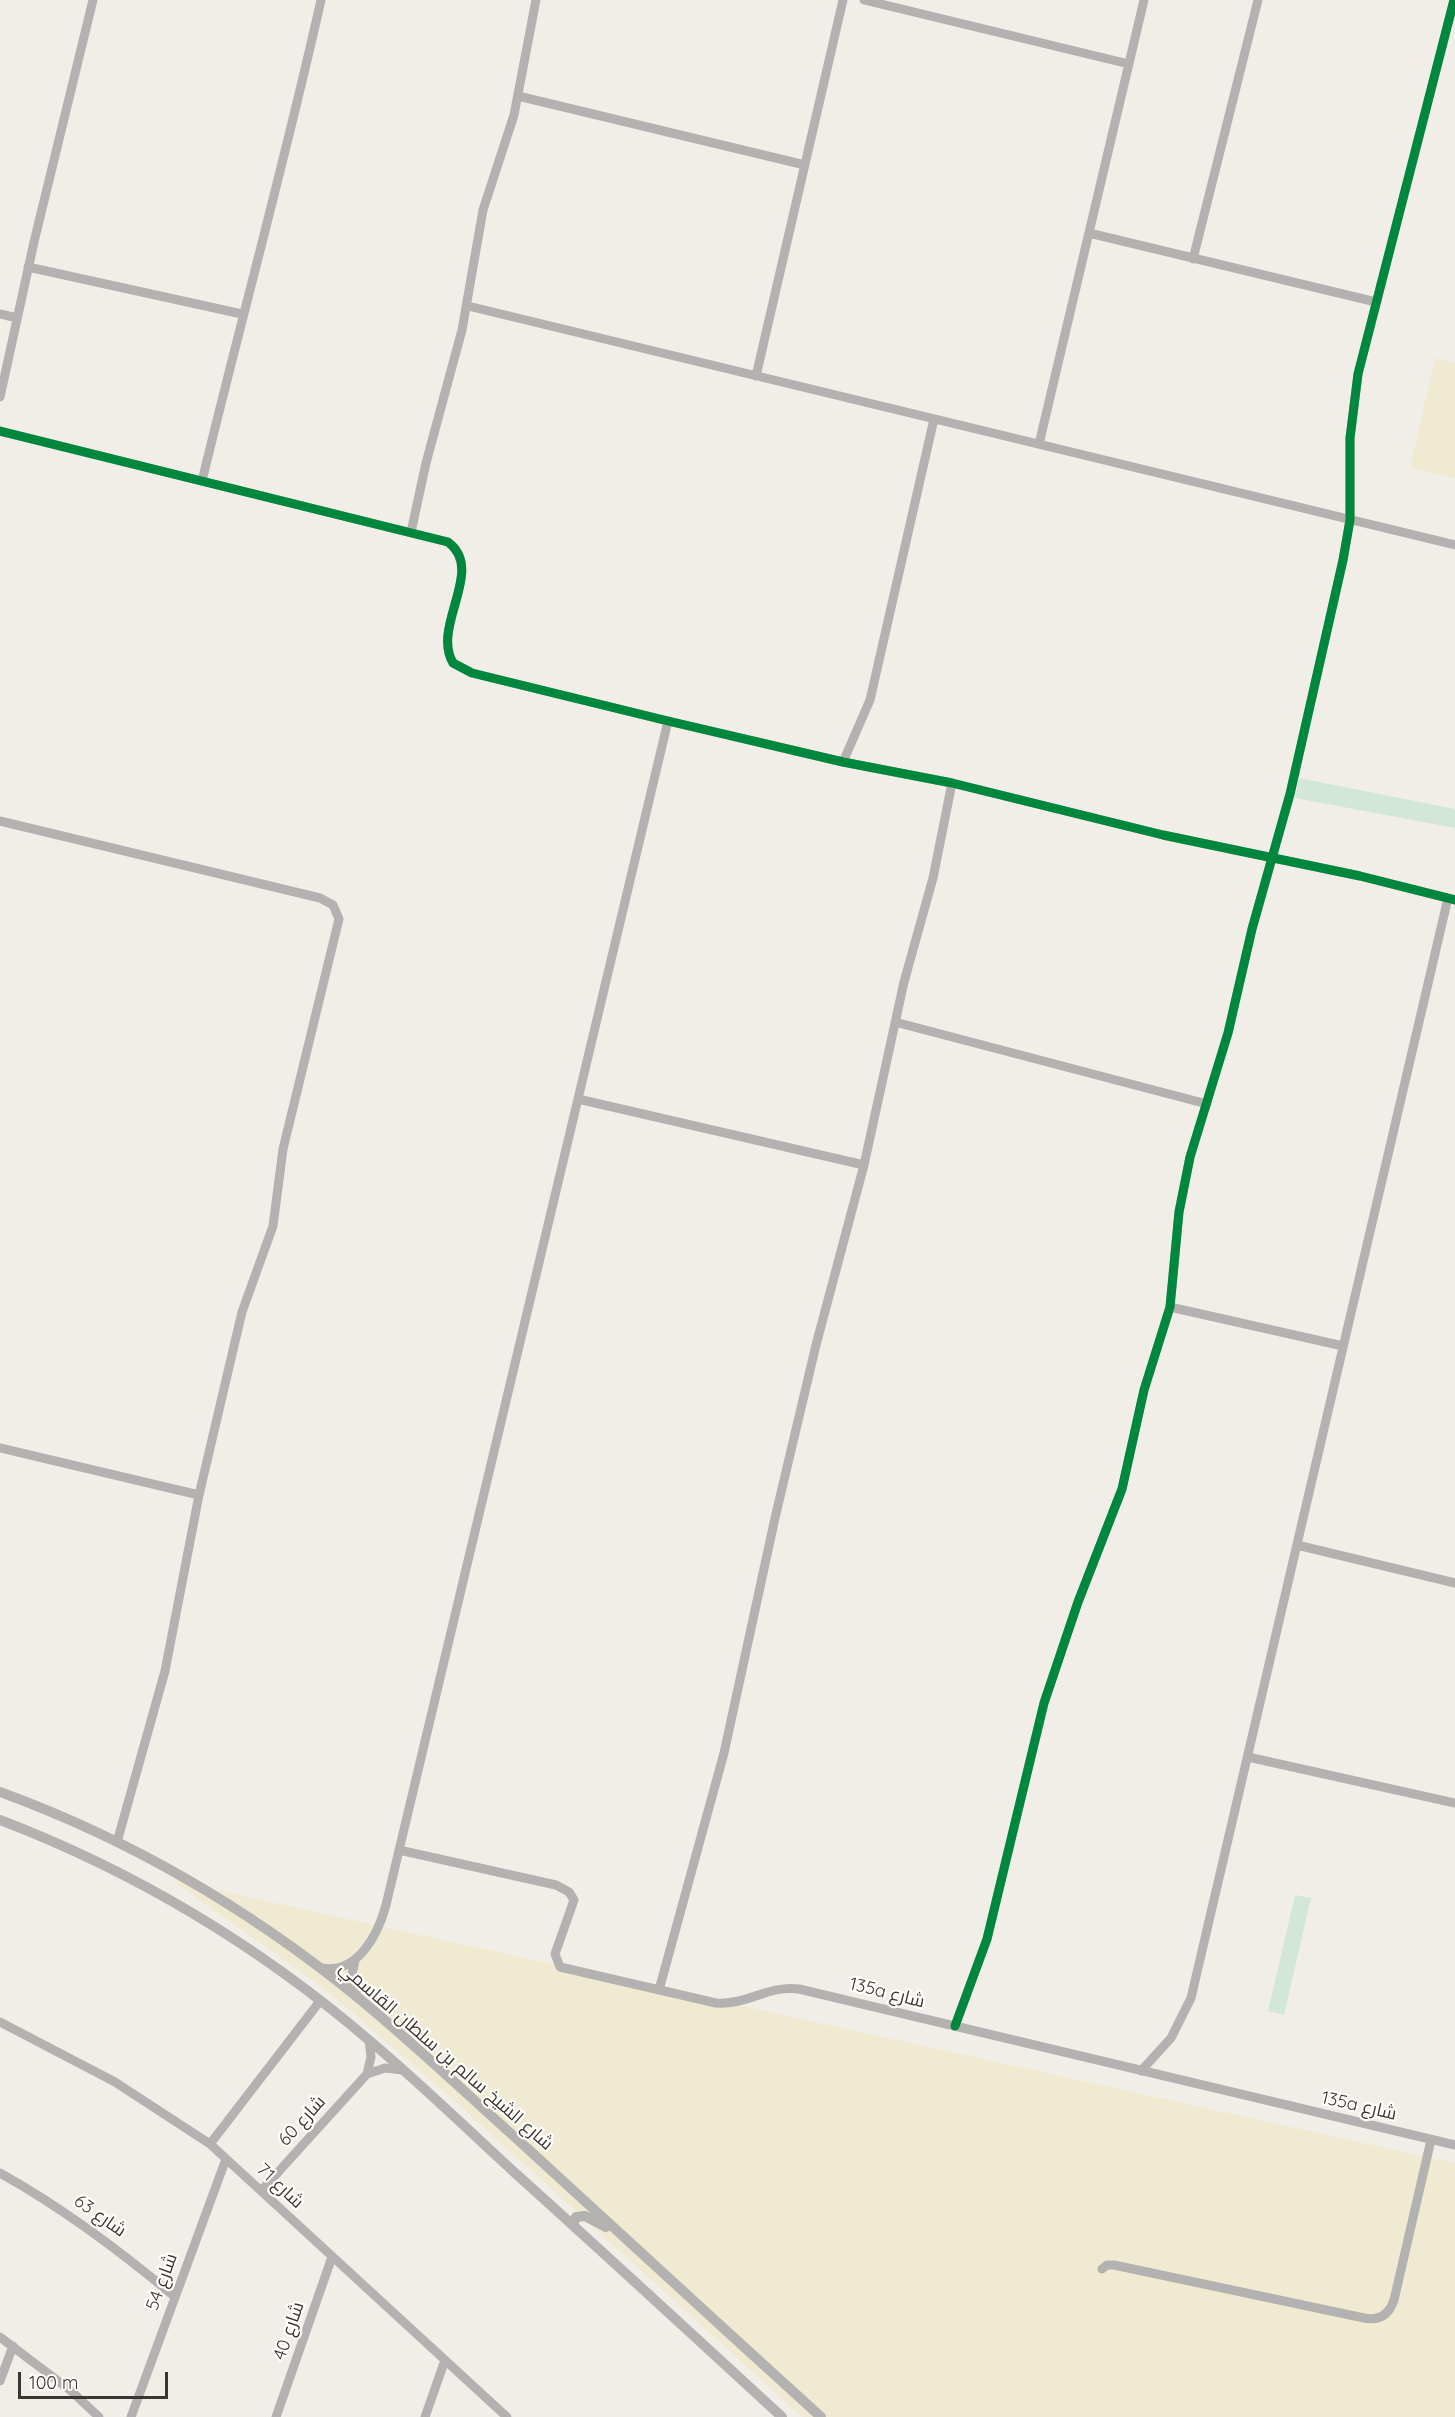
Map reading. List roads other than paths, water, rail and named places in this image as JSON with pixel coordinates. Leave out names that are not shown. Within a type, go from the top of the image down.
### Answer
[{"type":"street","points":[[0,397],[28,267],[93,0]]},
{"type":"street","points":[[202,481],[242,314],[288,145],[321,0]]},
{"type":"street","points":[[411,532],[429,451],[468,306],[483,210],[518,96],[536,0]]},
{"type":"street","points":[[756,376],[843,0]]},
{"type":"street","points":[[864,0],[1129,64]]},
{"type":"street","points":[[1040,444],[1144,0]]},
{"type":"street","points":[[1193,259],[1258,0]]},
{"type":"street","points":[[955,2026],[987,1939],[1044,1703],[1078,1602],[1122,1489],[1146,1381],[1170,1307],[1184,1184],[1273,858],[1332,611],[1350,520],[1352,411],[1358,374],[1454,0]]},
{"type":"street","points":[[518,96],[805,165]]},
{"type":"street","points":[[1089,233],[1376,302]]},
{"type":"street","points":[[28,267],[242,314]]},
{"type":"street","points":[[468,306],[1455,545]]},
{"type":"street","points":[[0,314],[17,318]]},
{"type":"street","points":[[843,762],[870,700],[934,419]]},
{"type":"street","points":[[0,431],[448,542],[460,555],[462,572],[446,644],[453,663],[471,673],[843,762],[952,783],[1163,835],[1360,876],[1451,899],[1343,1346],[1191,1998],[1171,2038],[1141,2071]]},
{"type":"street","points":[[357,1997],[351,1979],[355,1960],[380,1924],[399,1850],[668,721]]},
{"type":"street","points":[[658,1990],[724,1753],[816,1345],[864,1165],[895,1022],[933,878],[952,783]]},
{"type":"street","points":[[0,821],[320,898],[338,911],[339,926],[283,1149],[273,1226],[242,1312],[199,1495],[165,1671],[117,1842]]},
{"type":"street","points":[[895,1022],[1207,1104]]},
{"type":"street","points":[[578,1099],[864,1165]]},
{"type":"street","points":[[1170,1307],[1343,1346]]},
{"type":"street","points":[[0,1448],[199,1495]]},
{"type":"street","points":[[1297,1545],[1455,1582]]},
{"type":"street","points":[[1248,1757],[1455,1803]]},
{"type":"street","name":"شارع الشيخ سالم بن سلطان القاسمي","points":[[0,1792],[117,1842],[201,1888],[320,1967],[357,1997],[820,2417]]},
{"type":"street","points":[[0,1820],[91,1858],[180,1905],[261,1957],[320,2001],[403,2070],[782,2417]]},
{"type":"street","name":"135a شارع","points":[[399,1850],[556,1885],[569,1892],[574,1900],[555,1954],[560,1967],[729,2004],[741,2003],[773,1989],[785,1987],[1455,2145]]},
{"type":"street","points":[[320,1967],[338,1969],[355,1960]]},
{"type":"street","points":[[210,2144],[320,2001]]},
{"type":"street","name":"شارع 71","points":[[0,2022],[115,2082],[210,2144],[507,2417]]},
{"type":"street","points":[[367,2074],[371,2057],[369,2040]]},
{"type":"street","points":[[367,2074],[385,2068],[403,2070]]},
{"type":"street","name":"شارع 60","points":[[261,2191],[367,2074]]},
{"type":"street","points":[[1102,2269],[1107,2265],[1114,2265],[1364,2318],[1380,2318],[1391,2308],[1394,2300],[1431,2140]]},
{"type":"street","name":"شارع 54","points":[[131,2417],[226,2159]]},
{"type":"street","name":"شارع 63","points":[[0,2173],[91,2230],[174,2296]]},
{"type":"street","points":[[573,2225],[576,2217],[585,2216],[624,2238]]},
{"type":"street","name":"شارع 40","points":[[276,2417],[332,2257]]},
{"type":"street","points":[[0,2337],[99,2417]]},
{"type":"street","points":[[0,2381],[13,2346]]},
{"type":"street","points":[[424,2417],[445,2360]]}]
